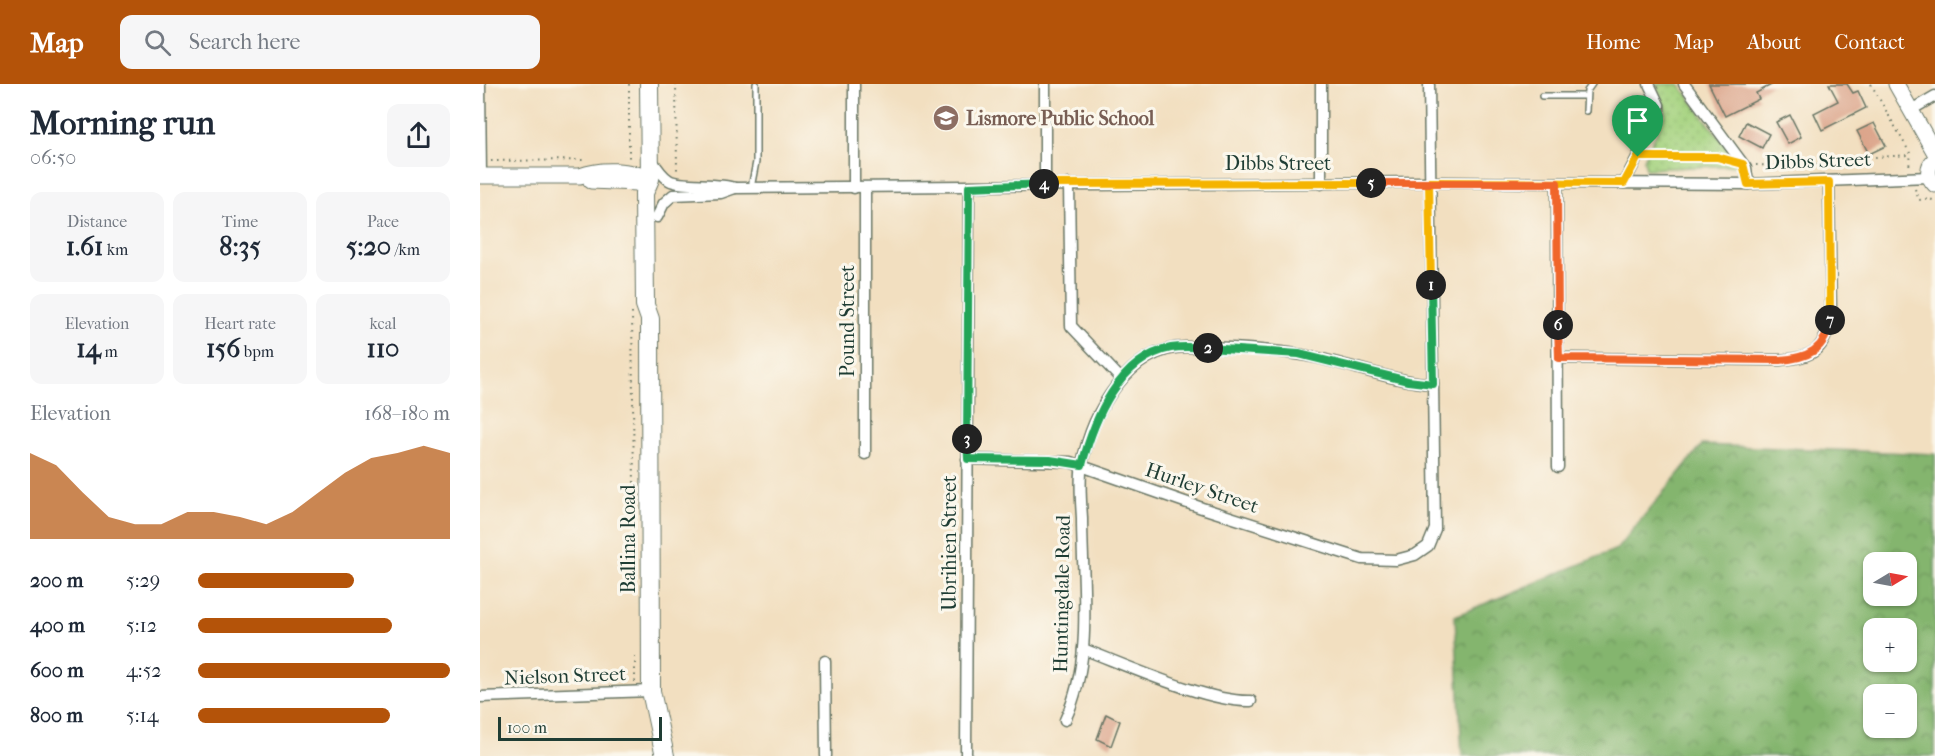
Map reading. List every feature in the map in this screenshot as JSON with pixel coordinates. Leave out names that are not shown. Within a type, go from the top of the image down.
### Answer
[{"type":"main road","name":"Ballina Road","points":[[649,84],[650,179],[644,193],[645,305],[650,319],[643,691],[665,756]]},
{"type":"main road","name":"Ballina Road","points":[[650,179],[657,193],[657,305],[650,319]]},
{"type":"street","name":"Pound Street","points":[[854,84],[859,188],[865,454]]},
{"type":"street","points":[[1045,84],[1045,184]]},
{"type":"street","points":[[1321,84],[1321,183]]},
{"type":"street","points":[[1069,184],[1071,326],[1121,379],[1153,355],[1171,348],[1185,347],[1288,353],[1408,381],[1433,384],[1429,84]]},
{"type":"street","points":[[1624,183],[1659,115],[1659,105],[1649,84]]},
{"type":"street","points":[[1684,84],[1743,164],[1748,184]]},
{"type":"street","points":[[1896,84],[1935,153]]},
{"type":"street","points":[[480,85],[481,176],[580,176],[591,181],[637,183],[650,179]]},
{"type":"street","points":[[1911,110],[1935,96]]},
{"type":"street","name":"Dibbs Street","points":[[650,157],[665,177],[675,183],[721,183],[735,188],[969,187],[1045,184],[1429,182],[1748,184],[1932,181]]},
{"type":"street","points":[[1932,181],[1928,169],[1935,159]]},
{"type":"street","points":[[1559,358],[1780,360],[1807,356],[1817,350],[1828,333],[1831,317],[1829,182]]},
{"type":"street","points":[[1557,183],[1558,466]]},
{"type":"street","name":"Ubrihien Street","points":[[966,756],[969,187]]},
{"type":"street","name":"Dibbs Street","points":[[657,217],[664,203],[673,195],[721,194],[735,188]]},
{"type":"street","name":"Huntingdale Road","points":[[1065,720],[1078,687],[1083,649],[1082,465],[1094,428],[1121,379]]},
{"type":"street","name":"Hurley Street","points":[[968,459],[1050,460],[1082,465],[1202,508],[1362,559],[1396,560],[1423,551],[1431,542],[1434,529],[1433,384]]},
{"type":"street","points":[[1083,649],[1188,687],[1234,700],[1251,701]]},
{"type":"street","points":[[825,661],[826,756]]},
{"type":"street","name":"Nielson Street","points":[[480,697],[643,691]]},
{"type":"lane","points":[[751,188],[756,162],[756,84]]},
{"type":"lane","points":[[1586,111],[1586,96],[1592,84]]},
{"type":"lane","points":[[1542,96],[1586,96]]},
{"type":"path","points":[[626,160],[629,159],[629,84]]},
{"type":"path","points":[[676,84],[676,176]]},
{"type":"path","points":[[1871,84],[1911,155],[1909,170]]},
{"type":"path","points":[[1638,157],[1717,157],[1743,164],[1768,167],[1802,167],[1843,159],[1911,155]]},
{"type":"path","points":[[489,161],[591,160]]},
{"type":"path","points":[[1916,192],[1918,200],[1935,201]]},
{"type":"path","points":[[632,303],[635,575]]},
{"type":"path","points":[[636,647],[643,691]]},
{"type":"green space","points":[[1656,84],[1679,84],[1740,165],[1646,169],[1644,159],[1666,113]]},
{"type":"green space","points":[[1702,445],[1935,454],[1935,756],[1462,756],[1455,616],[1617,549]]},
{"type":"building","points":[[1709,84],[1773,84],[1756,93],[1759,99],[1725,116]]},
{"type":"building","points":[[1829,84],[1847,84],[1853,93],[1858,91],[1866,108],[1822,130],[1814,113],[1838,101]]},
{"type":"building","points":[[1790,115],[1801,137],[1788,144],[1776,122]]},
{"type":"building","points":[[1746,122],[1769,134],[1762,148],[1739,136]]},
{"type":"building","points":[[1874,123],[1886,146],[1869,154],[1857,131]]},
{"type":"building","points":[[1106,714],[1120,721],[1111,746],[1097,739]]},
{"type":"place","name":"Lismore Public School","points":[[946,118]]},
{"type":"route","points":[[1638,157],[1624,183],[1429,182],[1433,384],[1408,381],[1315,357],[1288,353],[1199,347],[1171,348],[1140,362],[1121,379],[1094,428],[1082,465],[1050,460],[968,459],[966,340],[969,187],[1045,184],[1429,182],[1557,183],[1559,358],[1780,360],[1796,359],[1817,350],[1828,333],[1831,317],[1829,182],[1748,184],[1746,168],[1743,164],[1717,157],[1688,159],[1638,157]]}]
